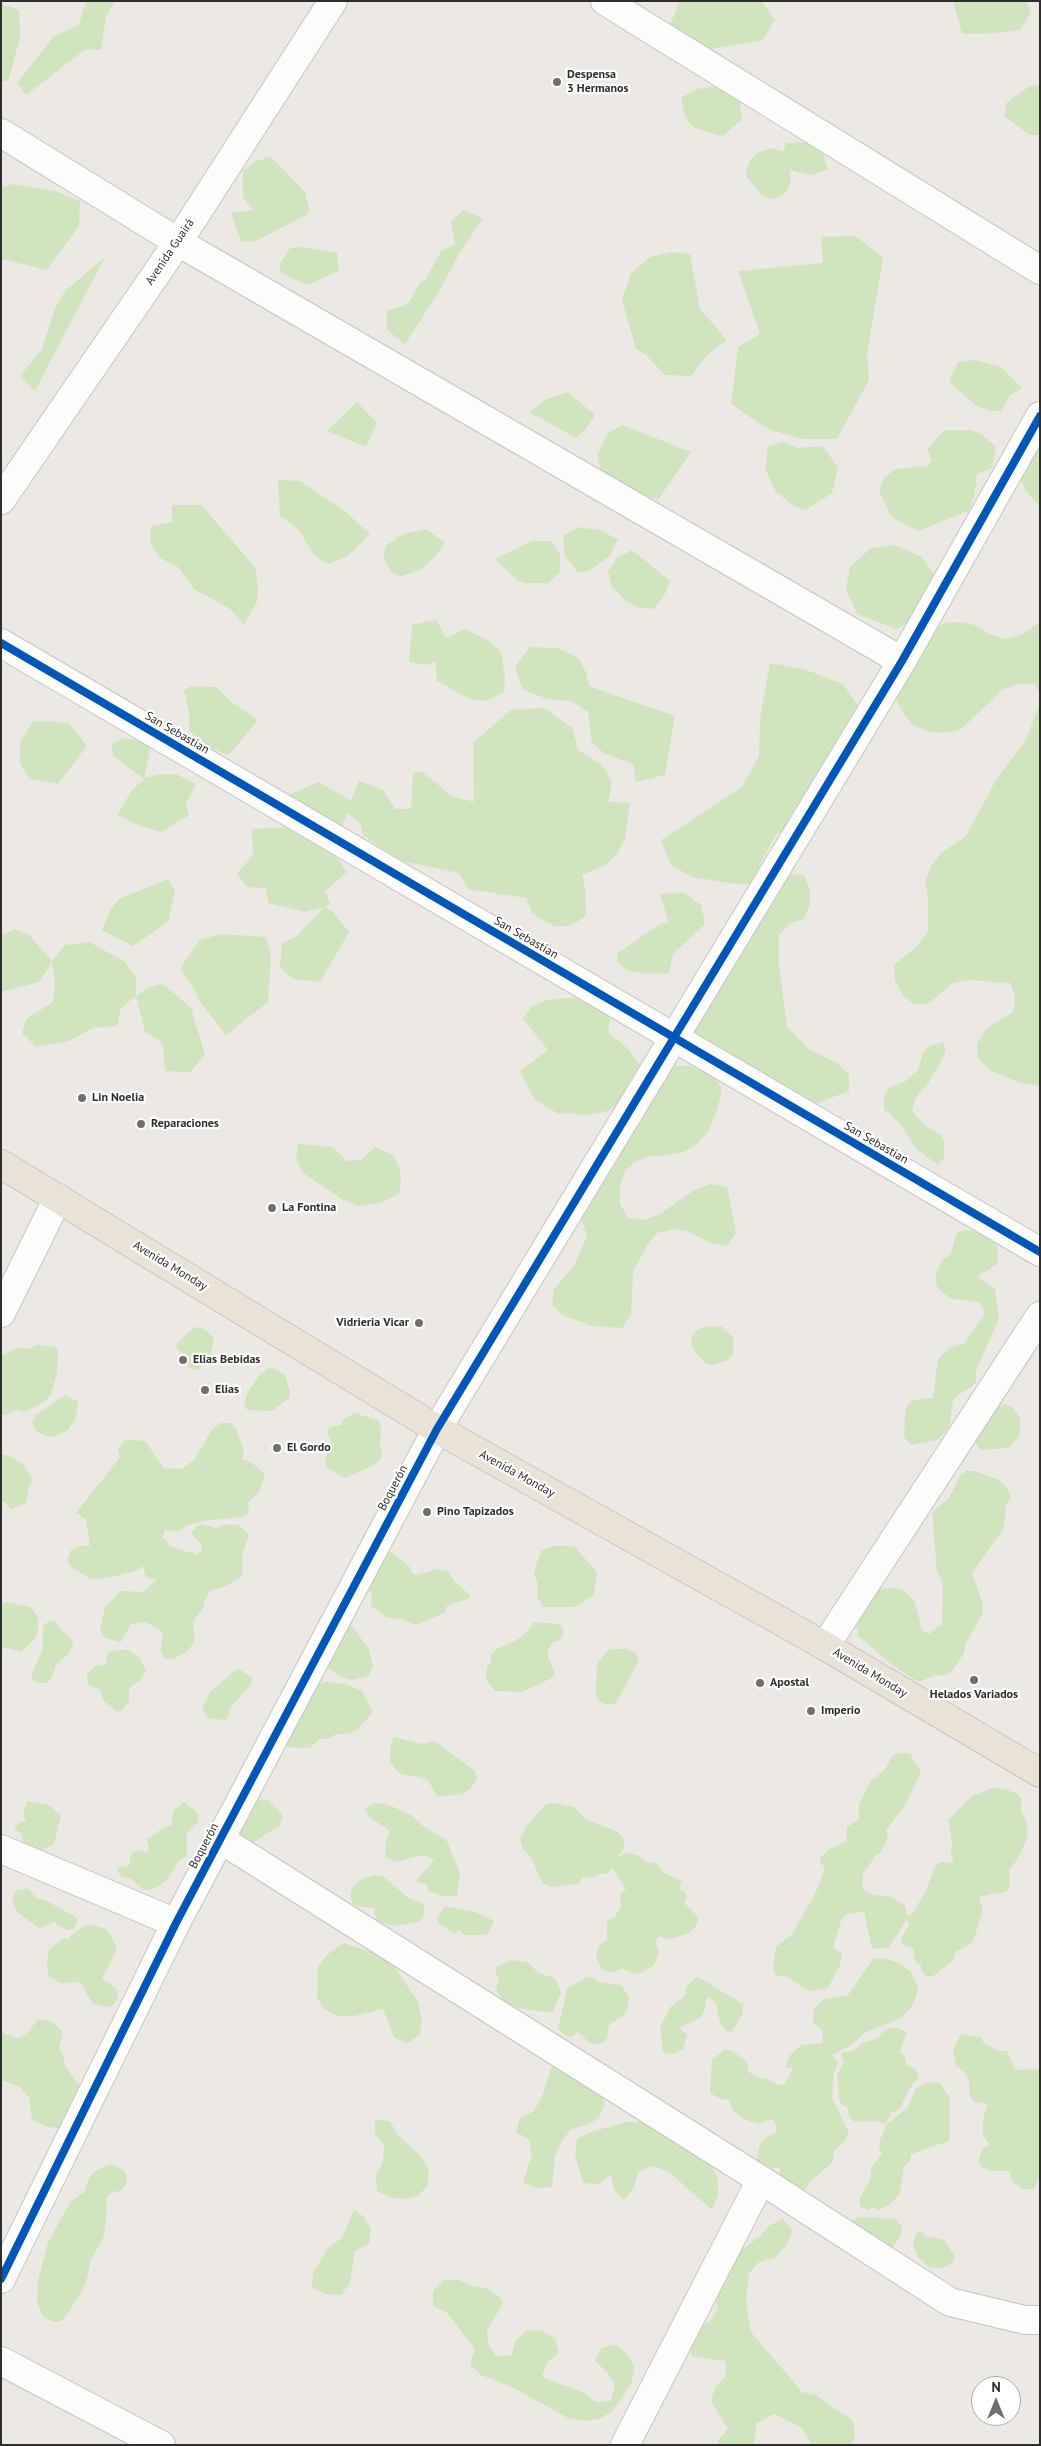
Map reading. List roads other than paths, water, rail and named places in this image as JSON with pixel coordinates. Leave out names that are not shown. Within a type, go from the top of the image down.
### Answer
[{"type":"main road","name":"Avenida Monday","points":[[1,1164],[437,1429],[824,1646],[1040,1774]]},
{"type":"street","name":"Avenida Guairá","points":[[1,500],[178,242],[333,1]]},
{"type":"street","points":[[605,1],[1040,270]]},
{"type":"street","points":[[1,133],[178,242],[902,661]]},
{"type":"street","name":"Boquerón","points":[[1,2279],[176,1923],[437,1429],[902,661],[1040,416]]},
{"type":"street","name":"San Sebastian","points":[[1,643],[1040,1252]]},
{"type":"street","points":[[1,1313],[58,1198]]},
{"type":"street","points":[[824,1646],[1040,1316]]},
{"type":"street","points":[[220,1839],[761,2180],[950,2302],[1024,2320],[1040,2320]]},
{"type":"street","points":[[1,1849],[176,1923]]},
{"type":"street","points":[[625,2445],[761,2180]]},
{"type":"street","points":[[1,2361],[161,2445]]},
{"type":"place","name":"Despensa 3 Hermanos","points":[[557,82]]},
{"type":"place","name":"Lin Noelia","points":[[82,1098]]},
{"type":"place","name":"Reparaciones","points":[[141,1124]]},
{"type":"place","name":"La Fontina","points":[[272,1208]]},
{"type":"place","name":"Vidrieria Vicar","points":[[419,1323]]},
{"type":"place","name":"Elias Bebidas","points":[[183,1360]]},
{"type":"place","name":"Elias","points":[[205,1390]]},
{"type":"place","name":"El Gordo","points":[[277,1448]]},
{"type":"place","name":"Pino Tapizados","points":[[427,1512]]},
{"type":"place","name":"Helados Variados","points":[[974,1680]]},
{"type":"place","name":"Apostal","points":[[760,1683]]},
{"type":"place","name":"Imperio","points":[[811,1711]]}]
